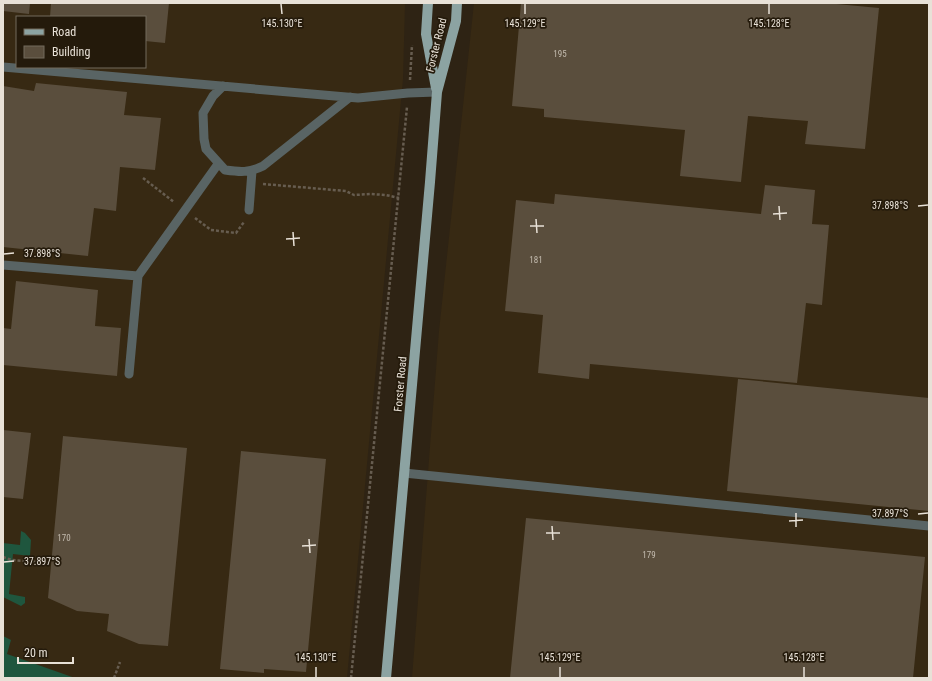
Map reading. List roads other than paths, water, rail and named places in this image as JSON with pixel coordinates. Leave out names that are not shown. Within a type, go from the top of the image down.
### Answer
[{"type":"main road","name":"Forster Road","points":[[428,3],[426,34],[437,92]]},
{"type":"main road","name":"Forster Road","points":[[386,678],[437,92],[456,21],[457,3]]},
{"type":"lane","points":[[3,67],[358,98],[437,92]]},
{"type":"lane","points":[[223,86],[213,96],[203,113],[204,139],[206,149],[218,164],[225,170],[239,172],[252,171],[263,166],[350,97]]},
{"type":"lane","points":[[129,374],[138,276],[218,164]]},
{"type":"lane","points":[[249,210],[252,171]]},
{"type":"lane","points":[[3,265],[138,276]]},
{"type":"lane","points":[[404,473],[929,526]]}]
